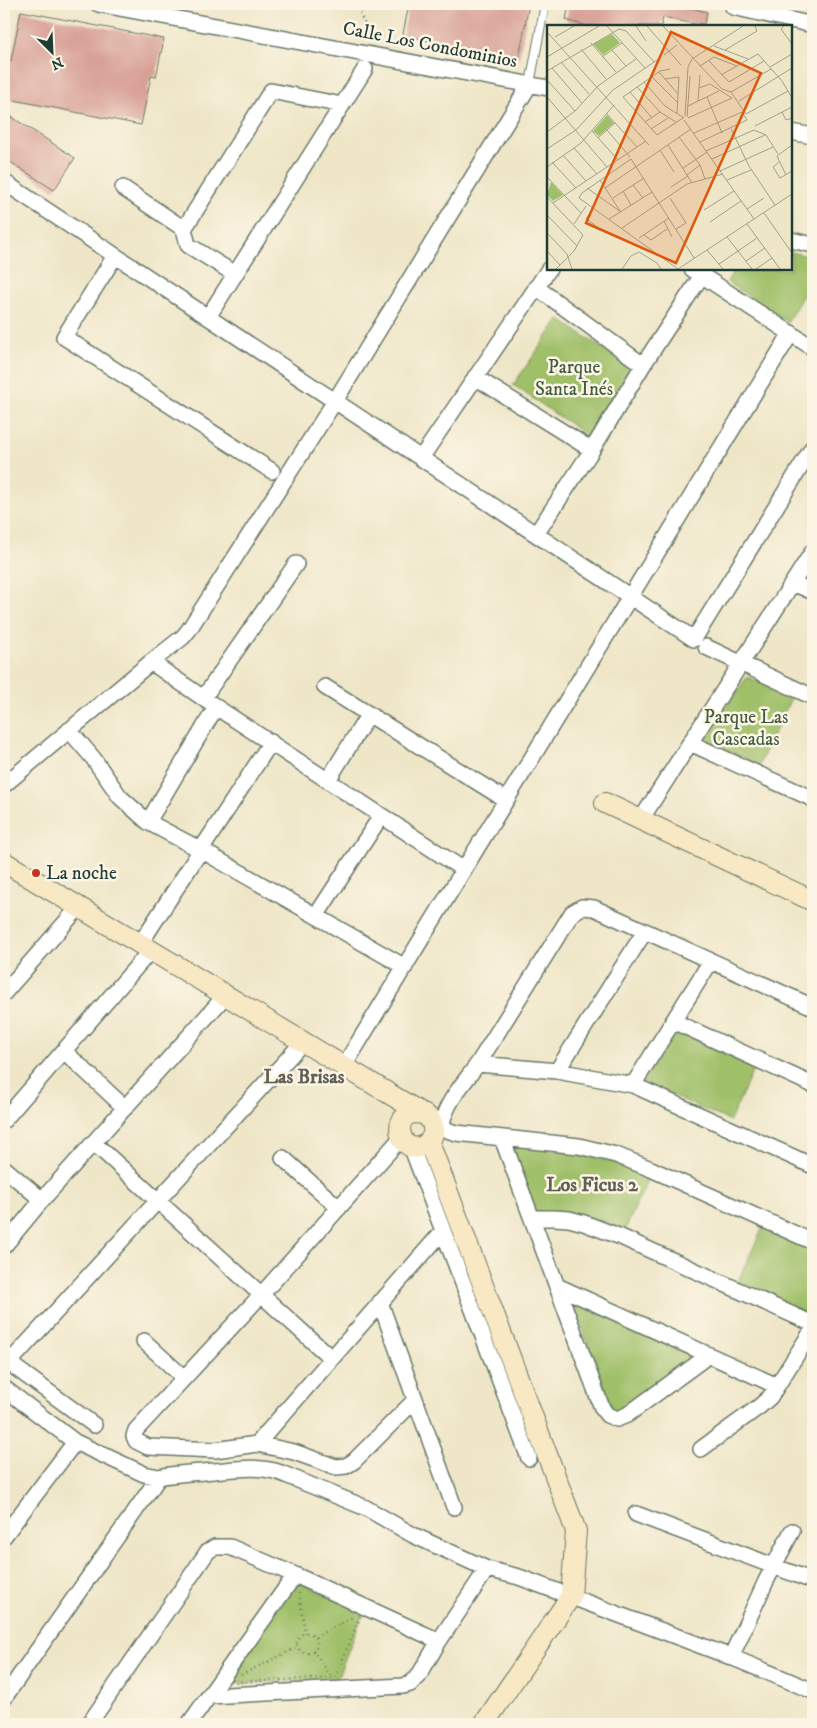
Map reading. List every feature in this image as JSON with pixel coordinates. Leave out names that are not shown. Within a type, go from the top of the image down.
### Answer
[{"type":"street","name":"Calle Los Condominios","points":[[98,4],[547,88]]},
{"type":"street","points":[[733,7],[813,26]]},
{"type":"street","points":[[208,317],[365,69]]},
{"type":"street","points":[[4,785],[188,631],[335,401],[530,84]]},
{"type":"street","points":[[184,229],[271,91],[342,105]]},
{"type":"street","points":[[792,132],[813,134]]},
{"type":"street","points":[[4,182],[694,639],[813,447]]},
{"type":"street","points":[[123,188],[184,229],[188,244],[235,274]]},
{"type":"street","points":[[792,240],[813,244]]},
{"type":"street","points":[[115,256],[64,337],[272,470]]},
{"type":"street","points":[[421,458],[548,270]]},
{"type":"street","points":[[536,534],[592,450],[697,272],[813,348]]},
{"type":"street","points":[[536,287],[643,364]]},
{"type":"street","points":[[344,1066],[791,333]]},
{"type":"street","points":[[475,377],[592,450]]},
{"type":"street","points":[[640,821],[813,551]]},
{"type":"street","points":[[204,697],[296,564]]},
{"type":"street","points":[[793,583],[813,592]]},
{"type":"street","points":[[706,647],[813,697]]},
{"type":"street","points":[[151,662],[216,707],[464,870]]},
{"type":"street","points":[[325,687],[506,800]]},
{"type":"street","points":[[148,822],[216,707]]},
{"type":"street","points":[[328,780],[370,714]]},
{"type":"street","points":[[69,730],[93,758],[120,797],[148,822],[201,850],[405,967]]},
{"type":"street","points":[[4,1120],[64,1051],[146,947],[201,850],[271,742]]},
{"type":"street","points":[[690,743],[813,799]]},
{"type":"street","points":[[605,803],[813,901]]},
{"type":"street","points":[[316,916],[381,816]]},
{"type":"street","points":[[4,862],[391,1095],[420,1130],[574,1522],[576,1538],[571,1596],[484,1724]]},
{"type":"street","points":[[4,993],[79,907]]},
{"type":"street","points":[[416,1400],[354,1461],[346,1466],[336,1467],[294,1452],[257,1444],[214,1450],[148,1447],[136,1441],[134,1436],[136,1430],[339,1208],[420,1130],[443,1117],[448,1106],[478,1064],[576,909],[582,907],[594,908],[813,1007]]},
{"type":"street","points":[[557,1071],[645,931]]},
{"type":"street","points":[[633,1085],[711,960]]},
{"type":"street","points":[[4,1246],[42,1200],[226,995]]},
{"type":"street","points":[[673,1021],[813,1085]]},
{"type":"street","points":[[94,1425],[6,1361],[158,1201],[303,1042]]},
{"type":"street","points":[[64,1051],[125,1108]]},
{"type":"street","points":[[478,1064],[557,1071],[633,1085],[813,1166]]},
{"type":"street","points":[[420,1130],[447,1130],[456,1133],[579,1146],[616,1155],[813,1242]]},
{"type":"street","points":[[420,1130],[443,1231],[529,1458]]},
{"type":"street","points":[[502,1138],[602,1408],[607,1416],[616,1419],[627,1414],[709,1355]]},
{"type":"street","points":[[94,1143],[331,1358]]},
{"type":"street","points":[[283,1158],[339,1208]]},
{"type":"street","points":[[4,1168],[42,1200]]},
{"type":"street","points":[[532,1218],[568,1219],[584,1223],[621,1237],[813,1324]]},
{"type":"street","points":[[257,1444],[443,1231]]},
{"type":"street","points":[[557,1286],[777,1386]]},
{"type":"street","points":[[380,1302],[454,1507]]},
{"type":"street","points":[[701,1449],[770,1397],[813,1329]]},
{"type":"street","points":[[144,1341],[184,1378]]},
{"type":"street","points":[[4,1388],[75,1442],[144,1474],[159,1477],[173,1474],[243,1469],[272,1470],[366,1508],[413,1536],[487,1569],[519,1577],[571,1596],[813,1691]]},
{"type":"street","points":[[4,1536],[75,1442]]},
{"type":"street","points":[[4,1698],[159,1477]]},
{"type":"street","points":[[636,1514],[813,1581]]},
{"type":"street","points":[[730,1657],[792,1531]]},
{"type":"street","points":[[89,1724],[208,1551],[215,1546],[230,1547],[297,1579],[439,1641]]},
{"type":"street","points":[[209,1696],[403,1686],[410,1684],[418,1678],[439,1641],[487,1569]]},
{"type":"street","points":[[189,1724],[297,1579]]},
{"type":"lane","points":[[530,84],[545,4]]},
{"type":"path","points":[[356,4],[378,56]]},
{"type":"path","points":[[297,1579],[362,1612]]},
{"type":"path","points":[[297,1579],[305,1633]]},
{"type":"path","points":[[232,1680],[297,1579]]},
{"type":"path","points":[[315,1637],[362,1612]]},
{"type":"path","points":[[232,1680],[234,1682],[334,1678],[362,1612]]},
{"type":"path","points":[[298,1647],[298,1638],[305,1633],[311,1634],[315,1637],[316,1644],[313,1650]]},
{"type":"path","points":[[232,1680],[298,1647]]},
{"type":"path","points":[[298,1647],[304,1652],[313,1650]]},
{"type":"path","points":[[313,1650],[332,1678]]},
{"type":"green space","points":[[792,252],[813,257],[813,279],[787,322],[727,282],[733,270],[792,270]]},
{"type":"green space","name":"Parque Santa Inés","points":[[559,319],[635,370],[589,437],[513,385]]},
{"type":"green space","name":"Parque Las Cascadas","points":[[747,677],[792,696],[759,765],[703,740]]},
{"type":"green space","points":[[674,1029],[755,1066],[730,1121],[642,1082]]},
{"type":"green space","points":[[512,1145],[575,1152],[613,1162],[649,1177],[625,1230],[577,1213],[535,1212]]},
{"type":"green space","points":[[763,1227],[813,1249],[813,1317],[737,1283]]},
{"type":"green space","points":[[572,1301],[694,1356],[614,1413]]},
{"type":"green space","points":[[296,1581],[364,1611],[337,1679],[229,1684],[227,1679]]},
{"type":"building","points":[[409,4],[529,4],[519,58],[407,36],[403,34]]},
{"type":"building","points":[[569,4],[674,4],[707,12],[704,24],[699,23],[699,25],[663,17],[661,25],[584,25],[566,20]]},
{"type":"building","points":[[21,11],[164,39],[156,77],[151,76],[141,125],[4,98],[4,70],[6,60],[11,61]]},
{"type":"building","points":[[4,112],[75,158],[54,190],[4,158]]},
{"type":"place","name":"La noche","points":[[36,873]]},
{"type":"district","name":"Las Brisas","points":[[304,1077]]},
{"type":"district","name":"Los Ficus 2","points":[[592,1185]]}]
